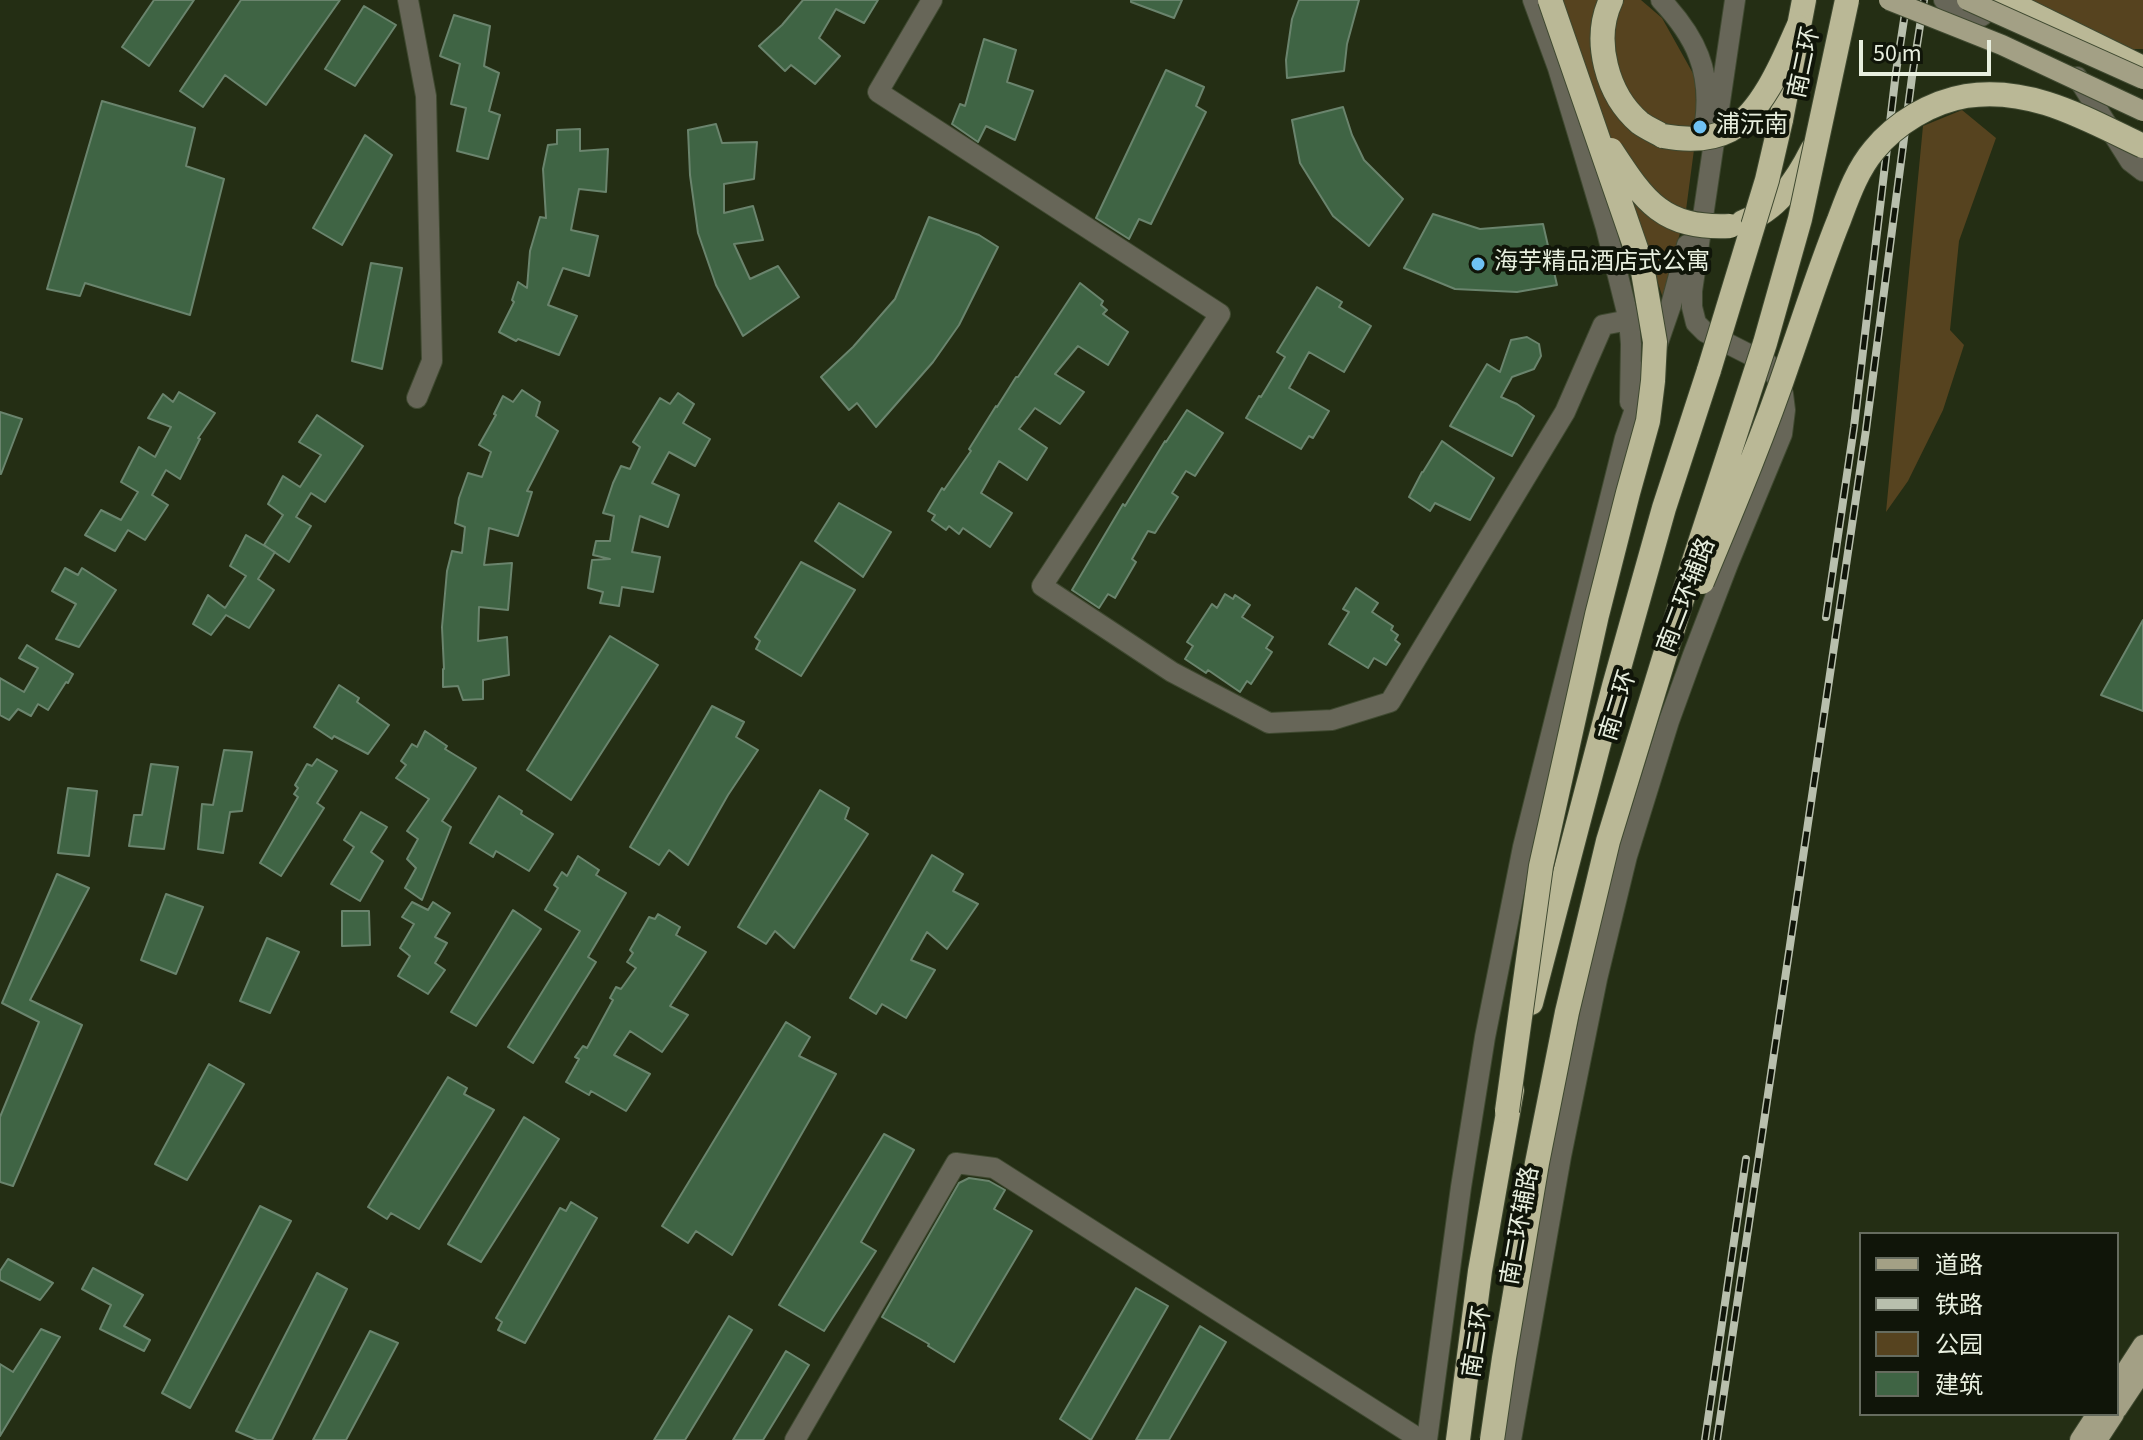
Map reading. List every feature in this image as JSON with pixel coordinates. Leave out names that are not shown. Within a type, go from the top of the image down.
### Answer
[{"type":"highway","points":[[1507,1111],[1541,866],[1597,615],[1648,421],[1655,342],[1642,266],[1550,0]]},
{"type":"highway","points":[[1611,0],[1604,33],[1604,58],[1611,84],[1641,124],[1663,136],[1680,139],[1712,136],[1730,130],[1748,116],[1773,79],[1798,27]]},
{"type":"highway","name":"南二环","points":[[1458,1440],[1480,1271],[1507,1111],[1540,965],[1664,508],[1767,180],[1804,0]]},
{"type":"highway","name":"南二环","points":[[1492,1440],[1537,1163],[1567,1012],[1608,841],[1765,343],[1800,219],[1847,0]]},
{"type":"highway","points":[[2004,0],[2143,68]]},
{"type":"highway","points":[[1649,710],[1765,429],[1855,180],[1872,151],[1894,129],[1940,103],[1966,96],[1997,94],[2028,97],[2056,105],[2143,146]]},
{"type":"highway","points":[[1589,114],[1628,176],[1655,206],[1668,216],[1695,226],[1730,226],[1748,221],[1768,209],[1786,193],[1817,141]]},
{"type":"main road","points":[[1889,0],[2002,45],[2143,111]]},
{"type":"main road","points":[[1963,9],[2143,79]]},
{"type":"main road","points":[[2119,1381],[2143,1345]]},
{"type":"main road","points":[[2119,1407],[2143,1370]]},
{"type":"main road","points":[[2080,1440],[2096,1416]]},
{"type":"main road","points":[[2097,1440],[2113,1416]]},
{"type":"street","points":[[408,0],[426,96],[432,361],[417,398]]},
{"type":"street","points":[[932,0],[878,92],[1220,314],[1042,586],[1172,672],[1269,723],[1332,720],[1390,702],[1565,412],[1603,325],[1629,320]]},
{"type":"street","points":[[1533,0],[1558,68],[1586,161],[1629,320],[1631,385],[1625,438]]},
{"type":"street","points":[[1427,1440],[1487,1022],[1527,832],[1625,438],[1686,252],[1707,105],[1699,53],[1685,28],[1661,0]]},
{"type":"street","name":"南二环辅路","points":[[1511,1440],[1561,1156],[1597,979],[1627,856],[1693,655],[1782,434],[1783,394],[1768,364],[1705,332],[1696,323],[1692,307],[1707,179],[1735,0]]},
{"type":"street","points":[[1944,0],[2143,89]]},
{"type":"street","points":[[1963,9],[2070,67],[2143,100]]},
{"type":"street","points":[[2070,67],[2130,161],[2143,171]]},
{"type":"street","points":[[2099,68],[2121,71],[2143,68]]},
{"type":"street","points":[[795,1440],[956,1163],[994,1168],[1421,1440]]},
{"type":"green space","points":[[1562,0],[1641,0],[1662,18],[1695,77],[1697,127],[1686,210],[1663,298]]},
{"type":"green space","points":[[2024,0],[2143,0],[2143,49],[2128,49]]},
{"type":"green space","points":[[1962,110],[1996,138],[1959,241],[1950,330],[1964,345],[1943,410],[1908,481],[1886,512],[1923,126]]},
{"type":"building","points":[[154,0],[194,0],[149,66],[122,47]]},
{"type":"building","points":[[241,0],[340,0],[266,105],[225,75],[203,107],[180,91]]},
{"type":"building","points":[[803,0],[878,0],[864,23],[836,9],[819,38],[840,56],[815,84],[791,65],[785,71],[759,46]]},
{"type":"building","points":[[1131,0],[1182,0],[1174,18]]},
{"type":"building","points":[[1299,0],[1359,0],[1347,44],[1344,71],[1287,78],[1286,60],[1292,19]]},
{"type":"building","points":[[364,6],[396,25],[355,86],[325,69]]},
{"type":"building","points":[[454,15],[490,26],[484,66],[499,73],[489,111],[500,115],[488,159],[457,151],[466,108],[451,104],[460,64],[440,56]]},
{"type":"building","points":[[984,39],[1016,50],[1007,82],[1033,91],[1015,140],[986,126],[978,142],[952,124],[960,104],[965,106]]},
{"type":"building","points":[[1166,70],[1204,87],[1196,106],[1206,112],[1151,224],[1139,219],[1129,239],[1096,218]]},
{"type":"building","points":[[102,101],[195,128],[186,166],[224,179],[190,315],[85,283],[80,296],[47,289]]},
{"type":"building","points":[[1343,107],[1364,160],[1403,199],[1369,246],[1333,216],[1300,163],[1292,120]]},
{"type":"building","points":[[716,124],[722,143],[757,142],[754,179],[724,184],[724,213],[753,206],[763,240],[734,244],[750,279],[778,266],[799,297],[743,336],[716,285],[698,233],[690,175],[688,130]]},
{"type":"building","points":[[580,129],[580,151],[608,149],[606,192],[579,189],[571,230],[598,236],[589,276],[563,268],[548,305],[577,316],[559,355],[499,332],[514,302],[518,282],[527,288],[530,251],[540,217],[546,218],[543,169],[548,145],[557,144],[557,130]]},
{"type":"building","points":[[365,135],[392,155],[342,245],[313,228]]},
{"type":"building","points":[[1433,214],[1480,229],[1543,224],[1557,285],[1517,292],[1455,289],[1404,268]]},
{"type":"building","points":[[929,217],[979,235],[998,247],[959,325],[933,362],[876,427],[857,403],[849,410],[821,377],[853,347],[895,299]]},
{"type":"building","points":[[371,263],[402,268],[382,369],[352,361]]},
{"type":"building","points":[[1080,283],[1103,301],[1101,305],[1107,310],[1103,314],[1128,332],[1108,365],[1078,346],[1055,374],[1084,392],[1060,424],[1035,408],[1019,429],[1047,448],[1027,480],[999,461],[981,493],[1012,513],[990,547],[963,528],[959,534],[949,526],[946,530],[932,520],[935,515],[928,511],[971,451],[969,449],[996,406]]},
{"type":"building","points":[[1317,287],[1342,302],[1339,307],[1371,326],[1344,372],[1309,352],[1289,388],[1329,411],[1313,438],[1309,436],[1301,449],[1246,418],[1285,357],[1277,352]]},
{"type":"building","points":[[1527,337],[1539,344],[1541,356],[1534,369],[1512,377],[1501,397],[1534,416],[1512,456],[1450,426],[1487,364],[1500,372],[1511,340]]},
{"type":"building","points":[[522,390],[540,402],[536,416],[558,431],[527,491],[532,492],[518,536],[489,528],[484,565],[512,563],[508,610],[479,607],[478,641],[507,637],[509,675],[483,680],[483,699],[463,700],[458,686],[443,687],[442,627],[447,571],[452,551],[462,553],[465,527],[455,523],[459,498],[468,473],[482,477],[491,452],[479,445],[503,396],[513,402]]},
{"type":"building","points":[[179,392],[215,413],[198,438],[180,479],[166,470],[152,495],[168,505],[145,540],[128,530],[115,551],[85,535],[101,510],[121,520],[138,492],[121,482],[139,447],[155,457],[171,427],[148,418],[163,394],[173,402]]},
{"type":"building","points":[[678,393],[694,404],[683,423],[710,439],[695,466],[669,452],[652,483],[679,495],[668,527],[640,516],[632,552],[660,557],[653,592],[622,587],[619,606],[600,603],[603,592],[588,588],[592,560],[610,559],[593,555],[596,541],[610,541],[614,516],[603,513],[613,483],[621,466],[630,469],[640,447],[633,442],[660,398],[670,404]]},
{"type":"building","points":[[1187,410],[1223,433],[1195,476],[1186,471],[1172,493],[1178,497],[1155,533],[1148,531],[1132,559],[1136,562],[1115,598],[1108,594],[1099,608],[1072,590],[1123,504],[1125,506]]},
{"type":"building","points":[[0,412],[22,419],[1,474],[0,474]]},
{"type":"building","points":[[317,415],[363,446],[325,502],[311,493],[296,517],[311,526],[289,562],[264,545],[283,515],[268,504],[283,476],[300,487],[321,455],[299,442]]},
{"type":"building","points":[[1442,441],[1494,478],[1470,520],[1435,503],[1430,511],[1409,497]]},
{"type":"building","points":[[839,503],[891,532],[863,577],[815,541]]},
{"type":"building","points":[[246,535],[275,552],[258,579],[274,590],[249,628],[226,615],[211,635],[193,624],[208,595],[225,608],[246,576],[230,566]]},
{"type":"building","points":[[801,562],[855,590],[801,676],[756,649],[760,641],[755,637]]},
{"type":"building","points":[[65,568],[78,575],[82,568],[116,590],[79,647],[56,639],[76,604],[52,591]]},
{"type":"building","points":[[1356,588],[1378,603],[1372,612],[1393,626],[1391,630],[1398,635],[1395,640],[1400,644],[1386,665],[1374,658],[1368,668],[1329,644],[1349,612],[1343,609]]},
{"type":"building","points":[[1225,594],[1233,599],[1235,595],[1250,605],[1242,617],[1273,637],[1266,648],[1272,652],[1251,684],[1247,681],[1240,692],[1208,670],[1206,673],[1185,659],[1193,646],[1187,642],[1212,604],[1217,608]]},
{"type":"building","points":[[2143,620],[2143,711],[2101,695]]},
{"type":"building","points":[[610,636],[658,665],[571,800],[527,770]]},
{"type":"building","points":[[27,645],[73,674],[48,710],[38,704],[31,716],[18,709],[9,720],[0,715],[0,678],[24,692],[38,668],[19,658]]},
{"type":"building","points":[[339,685],[389,725],[368,754],[334,736],[332,739],[314,727]]},
{"type":"building","points":[[712,706],[744,722],[736,737],[758,750],[688,865],[669,850],[659,865],[630,847]]},
{"type":"building","points":[[425,731],[447,746],[445,749],[476,768],[442,821],[451,827],[422,900],[405,888],[416,868],[407,859],[418,839],[407,831],[429,799],[396,778],[406,765],[401,761],[412,744],[417,747]]},
{"type":"building","points":[[224,750],[252,752],[242,811],[230,812],[223,853],[198,849],[202,804],[213,805]]},
{"type":"building","points":[[317,759],[337,771],[317,803],[324,808],[281,876],[260,863],[298,797],[294,794],[298,788],[295,785],[307,764],[312,766]]},
{"type":"building","points":[[151,764],[178,767],[164,849],[129,846],[134,815],[142,815]]},
{"type":"building","points":[[68,788],[97,791],[89,856],[58,853]]},
{"type":"building","points":[[820,790],[849,808],[845,819],[868,834],[794,948],[775,931],[766,944],[738,927]]},
{"type":"building","points":[[499,796],[553,834],[529,871],[496,851],[493,857],[470,843]]},
{"type":"building","points":[[361,812],[387,827],[371,852],[383,861],[360,901],[331,884],[354,847],[344,840]]},
{"type":"building","points":[[932,855],[963,874],[953,891],[978,904],[947,949],[927,932],[911,960],[935,970],[906,1018],[882,1004],[876,1014],[850,998]]},
{"type":"building","points":[[578,856],[599,870],[596,875],[626,893],[588,957],[596,962],[533,1063],[508,1047],[580,931],[545,910],[558,888],[554,885],[562,872],[567,876]]},
{"type":"building","points":[[57,874],[89,888],[30,1000],[82,1025],[13,1186],[0,1182],[0,1117],[39,1022],[2,1003]]},
{"type":"building","points":[[166,894],[203,907],[176,974],[141,960]]},
{"type":"building","points":[[412,902],[428,910],[433,902],[450,913],[435,937],[447,943],[435,963],[445,970],[428,994],[398,976],[410,956],[400,948],[414,924],[402,917]]},
{"type":"building","points":[[513,910],[541,929],[476,1026],[451,1012]]},
{"type":"building","points":[[342,911],[369,911],[370,945],[342,946]]},
{"type":"building","points":[[658,914],[680,927],[676,935],[706,952],[670,1006],[688,1015],[662,1052],[630,1031],[614,1055],[650,1074],[626,1111],[591,1091],[589,1095],[566,1082],[579,1059],[575,1057],[583,1046],[587,1048],[613,1000],[610,998],[616,987],[621,989],[636,968],[627,962],[633,953],[630,950],[649,917],[655,919]]},
{"type":"building","points":[[267,938],[299,952],[270,1013],[240,1001]]},
{"type":"building","points":[[786,1022],[810,1037],[799,1056],[836,1074],[732,1255],[696,1231],[688,1243],[662,1226]]},
{"type":"building","points":[[209,1064],[244,1084],[187,1180],[155,1164]]},
{"type":"building","points":[[448,1077],[467,1088],[464,1094],[494,1110],[419,1229],[391,1213],[387,1219],[368,1207]]},
{"type":"building","points":[[524,1117],[559,1139],[481,1262],[448,1244]]},
{"type":"building","points":[[884,1134],[914,1150],[861,1242],[876,1251],[824,1331],[779,1305]]},
{"type":"building","points":[[969,1178],[989,1181],[1005,1190],[994,1209],[1032,1231],[954,1362],[882,1317],[959,1183]]},
{"type":"building","points":[[571,1202],[597,1218],[525,1343],[498,1330],[502,1322],[496,1318],[560,1208],[566,1211]]},
{"type":"building","points":[[260,1206],[291,1221],[190,1408],[162,1393]]},
{"type":"building","points":[[8,1259],[53,1283],[40,1300],[0,1280],[0,1271]]},
{"type":"building","points":[[93,1268],[143,1295],[124,1326],[150,1340],[144,1351],[100,1329],[111,1305],[82,1289]]},
{"type":"building","points":[[317,1273],[347,1289],[272,1440],[257,1440],[236,1431]]},
{"type":"building","points":[[1136,1288],[1168,1306],[1091,1440],[1060,1419]]},
{"type":"building","points":[[729,1316],[752,1330],[685,1440],[654,1440]]},
{"type":"building","points":[[1200,1326],[1226,1342],[1169,1440],[1136,1440]]},
{"type":"building","points":[[41,1329],[60,1337],[0,1436],[0,1364],[13,1372]]},
{"type":"building","points":[[370,1331],[398,1343],[346,1440],[313,1440]]},
{"type":"building","points":[[786,1351],[809,1365],[763,1440],[733,1440]]},
{"type":"railway","points":[[1826,617],[1854,427],[1907,0]]},
{"type":"railway","points":[[1717,1440],[1866,430],[1924,0]]},
{"type":"railway","points":[[1705,1440],[1746,1159]]},
{"type":"place","name":"浦沅南","points":[[1700,127]]},
{"type":"place","name":"海芋精品酒店式公寓","points":[[1478,264]]}]
